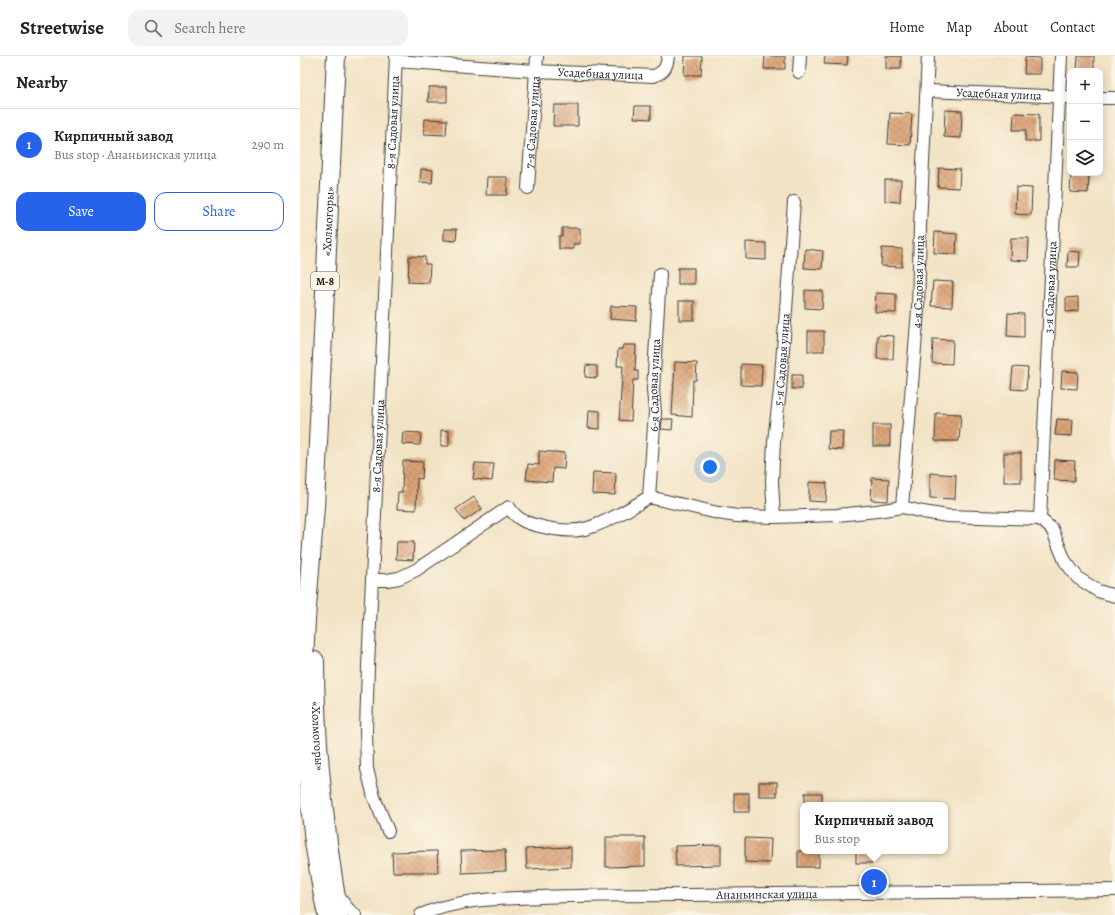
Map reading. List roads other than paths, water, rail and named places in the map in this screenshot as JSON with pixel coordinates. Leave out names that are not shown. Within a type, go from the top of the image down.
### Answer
[{"type":"highway","name":"«Холмогоры»","points":[[327,915],[329,894],[315,682],[315,506],[336,56]]},
{"type":"highway","name":"«Холмогоры»","points":[[329,894],[339,915]]},
{"type":"street","name":"7-я Садовая улица","points":[[528,188],[537,56]]},
{"type":"street","name":"Усадебная улица","points":[[396,58],[535,71],[654,76],[660,73],[667,65],[668,56]]},
{"type":"street","points":[[799,72],[800,56]]},
{"type":"street","name":"4-я Садовая улица","points":[[902,507],[918,310],[920,226],[928,56]]},
{"type":"street","name":"3-я Садовая улица","points":[[1040,519],[1064,97],[1061,56]]},
{"type":"street","name":"8-я Садовая улица","points":[[388,831],[374,797],[367,769],[366,755],[368,667],[396,58]]},
{"type":"street","name":"Усадебная улица","points":[[927,91],[1064,97]]},
{"type":"street","points":[[1103,98],[1115,98]]},
{"type":"street","name":"5-я Садовая улица","points":[[774,517],[772,482],[774,441],[780,390],[794,202]]},
{"type":"street","name":"6-я Садовая улица","points":[[649,497],[655,412],[653,390],[660,274]]},
{"type":"street","points":[[373,580],[399,578],[416,570],[510,507],[514,515],[523,521],[552,530],[588,529],[627,510],[649,497],[737,516],[774,517],[852,514],[902,507],[947,516],[1040,519],[1052,529],[1065,561],[1078,578],[1098,591],[1115,596]]},
{"type":"street","name":"Ананьинская улица","points":[[421,915],[440,908],[469,901],[569,896],[874,894],[1115,890]]},
{"type":"street","points":[[323,915],[329,894],[344,904],[355,915]]},
{"type":"place","name":"Кирпичный завод","points":[[874,882]]}]
